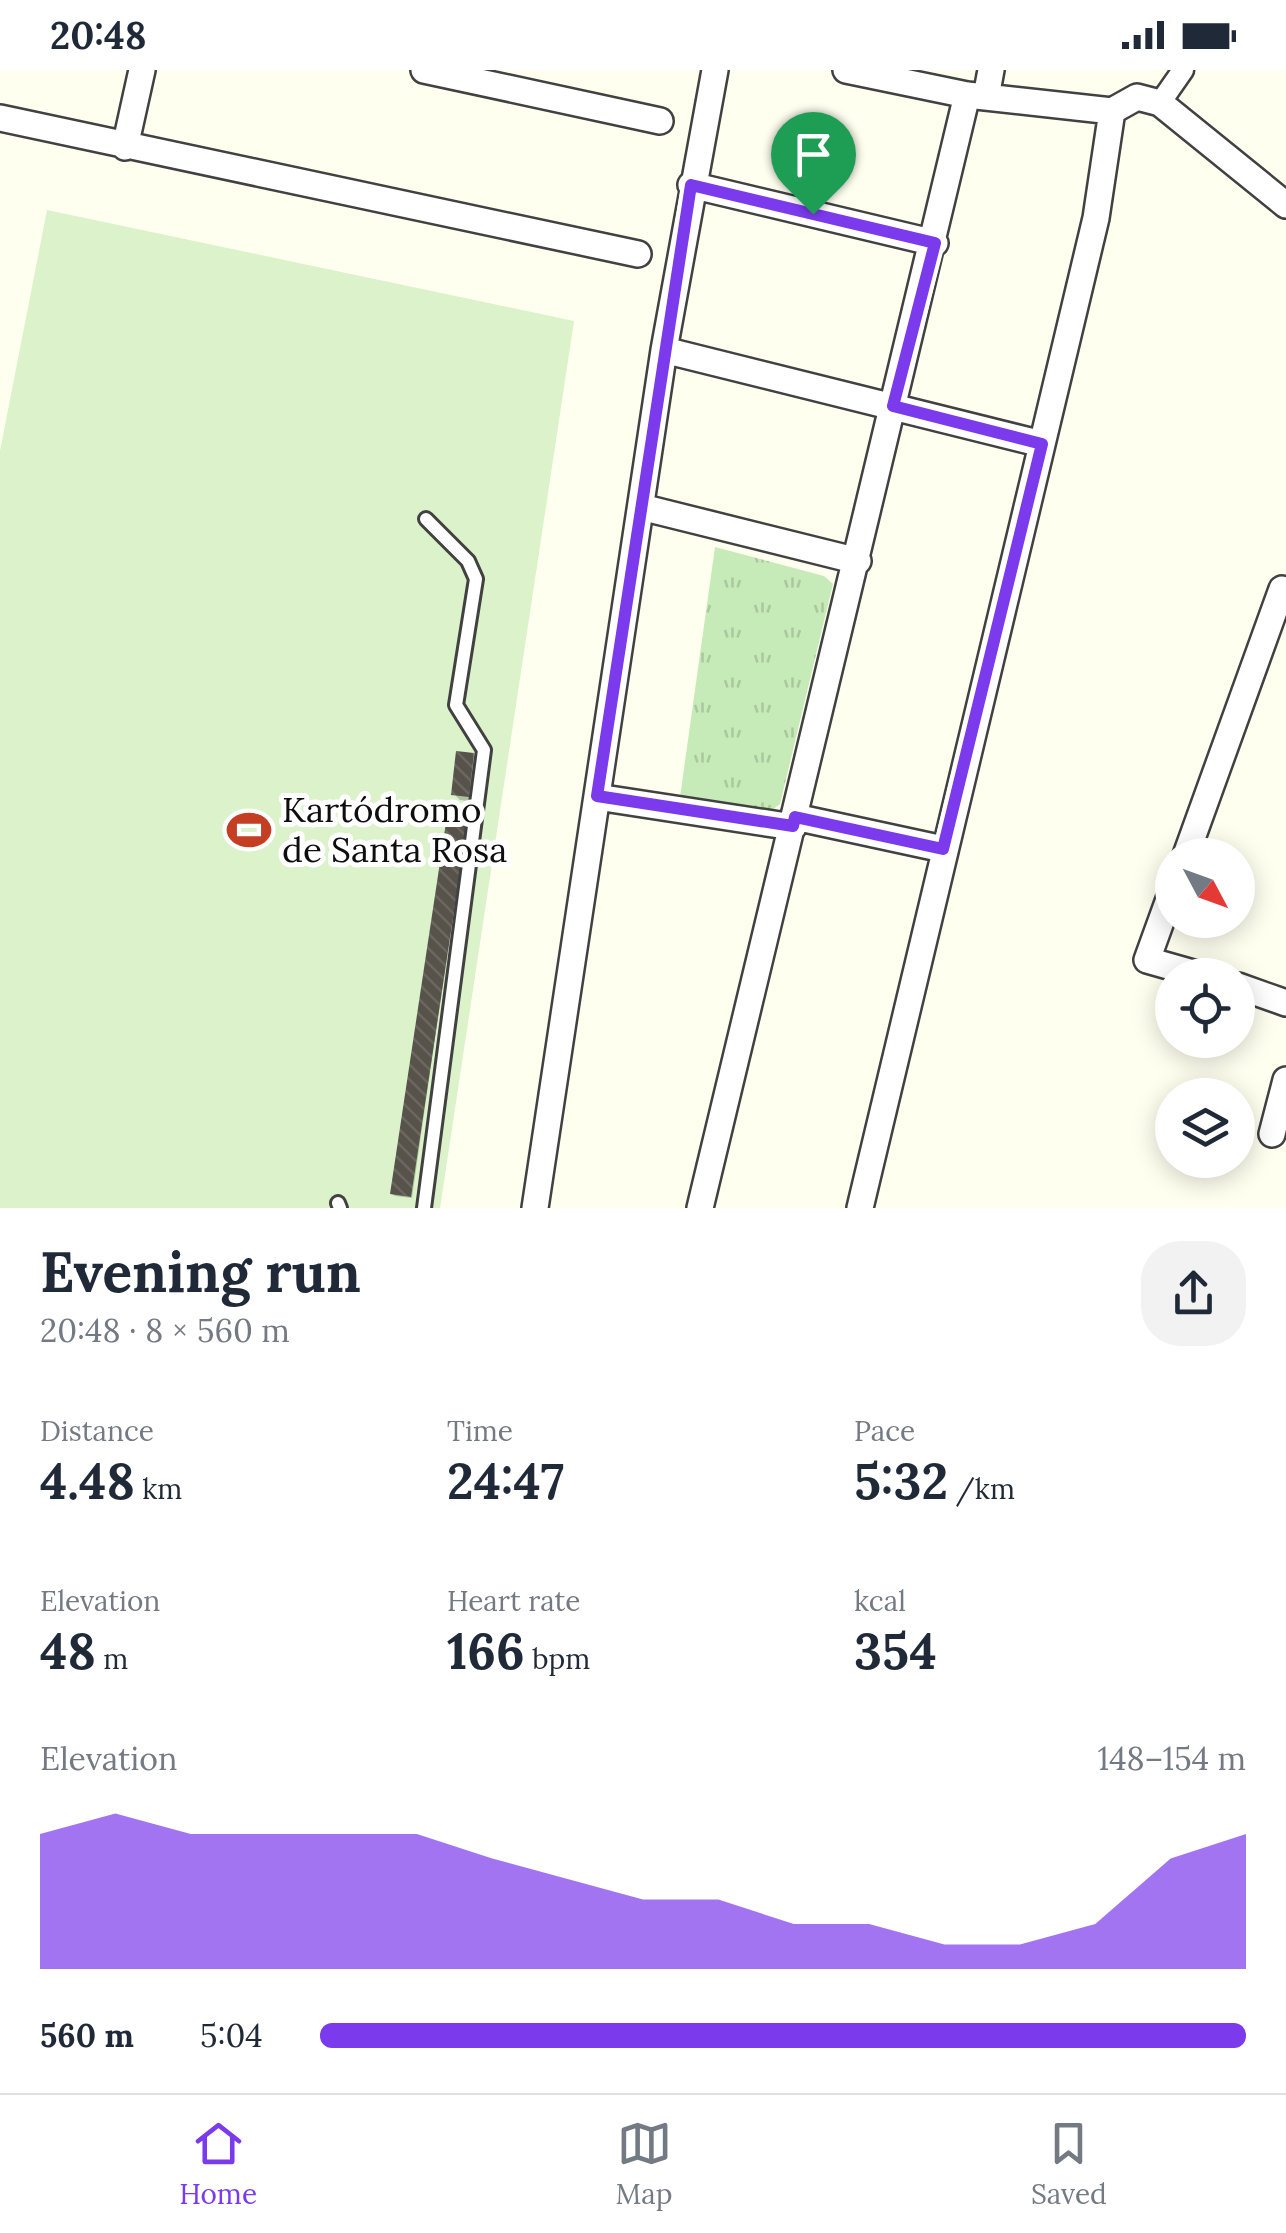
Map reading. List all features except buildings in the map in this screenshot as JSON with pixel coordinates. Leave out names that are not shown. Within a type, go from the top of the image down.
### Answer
[{"type":"street","points":[[124,147],[142,70]]},
{"type":"street","points":[[424,70],[660,121]]},
{"type":"street","points":[[536,1208],[664,350],[691,185],[715,70]]},
{"type":"street","points":[[846,70],[977,96],[1112,111],[1137,97],[1160,102],[1286,205]]},
{"type":"street","points":[[700,1208],[893,406],[977,96],[991,70]]},
{"type":"street","points":[[1160,102],[1183,70]]},
{"type":"street","points":[[860,1208],[1096,218],[1112,111]]},
{"type":"street","points":[[0,118],[638,254]]},
{"type":"street","points":[[691,185],[935,243]]},
{"type":"street","points":[[664,350],[1042,444]]},
{"type":"street","points":[[641,507],[858,562]]},
{"type":"street","points":[[1192,838],[1282,589]]},
{"type":"street","points":[[597,796],[794,822],[943,849]]},
{"type":"street","points":[[1155,962],[1148,960],[1156,938]]},
{"type":"street","points":[[1255,992],[1286,1003]]},
{"type":"street","points":[[1272,1134],[1286,1080]]},
{"type":"lane","points":[[424,1208],[484,750],[456,705],[476,579],[468,561],[426,520]]},
{"type":"green space","name":"Kartódromo de Santa Rosa","points":[[47,210],[574,321],[440,1208],[0,1208],[0,451]]},
{"type":"green space","points":[[715,547],[824,576],[833,584],[780,804],[772,810],[680,797]]},
{"type":"place","name":"Kartódromo de Santa Rosa","points":[[249,830]]},
{"type":"route","points":[[691,185],[813,214],[935,243],[893,406],[1042,444],[943,849],[795,817],[793,826],[597,796],[691,185]]}]
